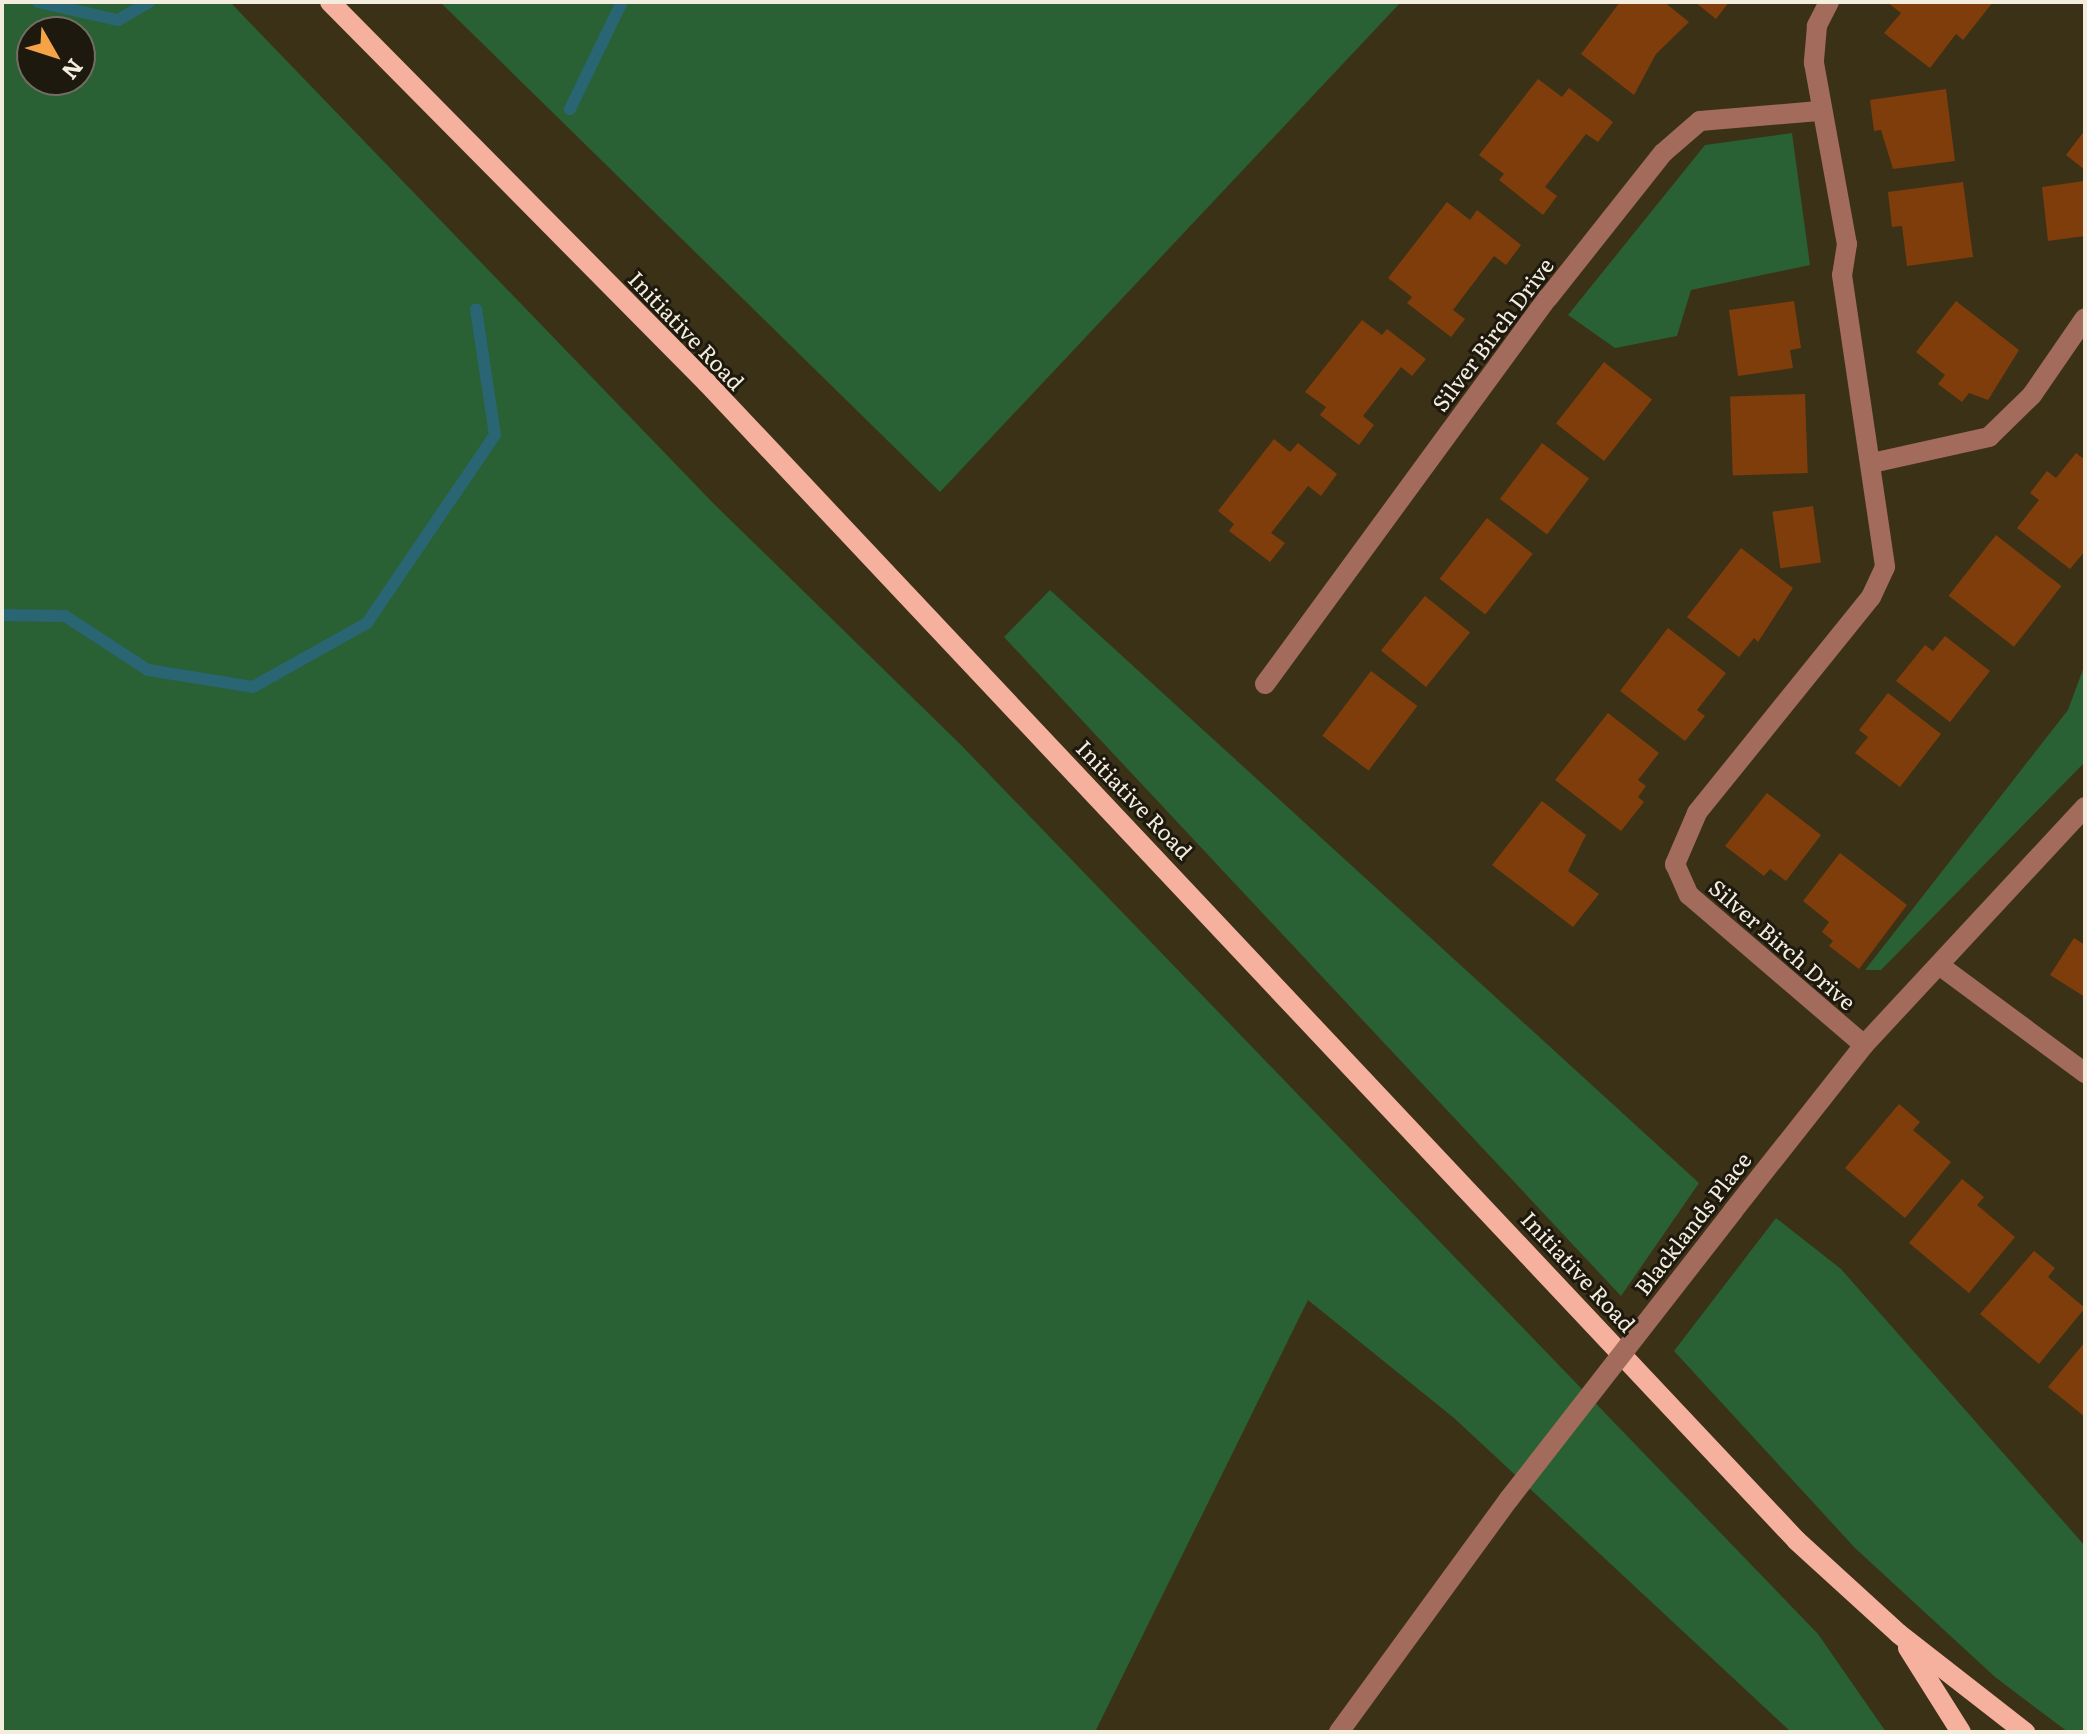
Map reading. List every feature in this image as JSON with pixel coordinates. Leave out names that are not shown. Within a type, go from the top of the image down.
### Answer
[{"type":"main road","name":"Initiative Road","points":[[330,2],[707,383],[1796,1540],[1899,1634],[2025,1732]]},
{"type":"main road","name":"Initiative Road","points":[[1899,1634],[1961,1732]]},
{"type":"street","name":"Silver Birch Drive","points":[[1829,2],[1817,26],[1819,111],[1847,244],[1842,275],[1885,567],[1871,597],[1697,813],[1675,864],[1689,895],[1864,1045]]},
{"type":"street","name":"Silver Birch Drive","points":[[1265,684],[1548,298],[1663,153],[1700,121],[1819,111]]},
{"type":"street","points":[[1872,463],[1989,437],[2032,395],[2085,318]]},
{"type":"street","name":"Blacklands Place","points":[[1339,1732],[1509,1499],[1864,1045],[2085,807]]},
{"type":"street","points":[[1939,965],[2085,1073]]},
{"type":"green space","points":[[2,2],[230,2],[714,504],[960,744],[1818,1634],[1886,1732],[1791,1732],[1454,1418],[1308,1300],[1095,1732],[2,1732]]},
{"type":"green space","points":[[440,2],[1401,2],[940,492]]},
{"type":"green space","points":[[1792,133],[1810,265],[1691,290],[1677,336],[1615,348],[1568,315],[1705,145]]},
{"type":"green space","points":[[1050,590],[1699,1183],[1621,1296],[1004,637]]},
{"type":"green space","points":[[2085,664],[2085,762],[1881,970],[1865,970],[2068,710]]},
{"type":"green space","points":[[1776,1218],[1841,1269],[2085,1546],[2085,1732],[2068,1732],[1995,1677],[1855,1548],[1674,1351]]},
{"type":"building","points":[[1620,2],[1664,2],[1689,22],[1656,54],[1634,95],[1581,54]]},
{"type":"building","points":[[1695,2],[1729,2],[1716,19]]},
{"type":"building","points":[[1887,2],[1993,2],[1963,40],[1956,34],[1930,68],[1884,33],[1901,13]]},
{"type":"building","points":[[1538,79],[1562,97],[1569,88],[1613,122],[1598,142],[1586,134],[1545,187],[1557,196],[1543,215],[1499,180],[1504,174],[1479,155]]},
{"type":"building","points":[[1946,89],[1955,161],[1893,169],[1881,130],[1874,131],[1870,100]]},
{"type":"building","points":[[2085,130],[2085,170],[2066,155]]},
{"type":"building","points":[[2084,181],[2085,236],[2048,241],[2042,187]]},
{"type":"building","points":[[1963,182],[1973,257],[1907,266],[1902,226],[1892,227],[1888,192]]},
{"type":"building","points":[[1447,202],[1470,220],[1477,210],[1521,245],[1506,265],[1494,256],[1453,310],[1465,319],[1451,337],[1407,303],[1412,297],[1388,278]]},
{"type":"building","points":[[1794,301],[1801,348],[1790,350],[1793,368],[1738,376],[1729,310]]},
{"type":"building","points":[[1956,301],[2019,350],[1988,400],[1969,393],[1962,402],[1938,384],[1945,375],[1916,352]]},
{"type":"building","points":[[1362,320],[1382,335],[1387,329],[1426,359],[1412,376],[1401,367],[1363,416],[1374,425],[1359,445],[1320,415],[1326,407],[1305,392]]},
{"type":"building","points":[[1604,362],[1652,400],[1604,461],[1556,423]]},
{"type":"building","points":[[1805,394],[1808,473],[1733,476],[1730,397]]},
{"type":"building","points":[[1274,439],[1290,452],[1298,443],[1337,474],[1321,496],[1308,486],[1271,533],[1285,543],[1270,562],[1229,531],[1234,524],[1218,511]]},
{"type":"building","points":[[1542,443],[1589,479],[1547,534],[1500,499]]},
{"type":"building","points":[[2076,453],[2085,460],[2085,551],[2070,569],[2017,528],[2039,500],[2030,493],[2047,471],[2056,478]]},
{"type":"building","points":[[1813,506],[1821,562],[1780,568],[1772,512]]},
{"type":"building","points":[[1487,518],[1533,554],[1485,614],[1440,579]]},
{"type":"building","points":[[1996,535],[2061,586],[2014,647],[1949,596]]},
{"type":"building","points":[[1741,548],[1793,588],[1758,642],[1754,638],[1739,657],[1687,617]]},
{"type":"building","points":[[1425,596],[1470,633],[1426,687],[1381,650]]},
{"type":"building","points":[[1668,628],[1726,673],[1697,710],[1705,716],[1685,741],[1620,691]]},
{"type":"building","points":[[1945,636],[1990,671],[1950,722],[1896,681],[1925,645],[1933,651]]},
{"type":"building","points":[[1371,671],[1417,706],[1369,771],[1322,736]]},
{"type":"building","points":[[1888,693],[1941,734],[1900,787],[1855,753],[1868,737],[1859,730]]},
{"type":"building","points":[[1608,713],[1659,753],[1638,780],[1646,786],[1638,797],[1644,802],[1621,831],[1555,780]]},
{"type":"building","points":[[1767,793],[1821,835],[1786,881],[1770,869],[1764,876],[1725,846]]},
{"type":"building","points":[[1542,801],[1586,835],[1568,871],[1599,894],[1573,927],[1492,865]]},
{"type":"building","points":[[1840,853],[1907,905],[1859,969],[1829,946],[1833,941],[1822,932],[1829,922],[1803,901]]},
{"type":"building","points":[[2074,938],[2085,945],[2085,997],[2050,975]]},
{"type":"building","points":[[1899,1104],[1920,1122],[1913,1130],[1951,1162],[1905,1218],[1845,1168]]},
{"type":"building","points":[[1962,1179],[1984,1197],[1977,1205],[2015,1237],[1969,1293],[1909,1243]]},
{"type":"building","points":[[2034,1251],[2055,1268],[2048,1277],[2085,1308],[2039,1364],[1980,1314]]},
{"type":"building","points":[[2085,1342],[2085,1417],[2048,1387]]},
{"type":"waterway","points":[[38,2],[118,20],[149,2]]},
{"type":"waterway","points":[[570,109],[622,2]]},
{"type":"waterway","points":[[2,615],[65,616],[148,670],[253,687],[367,623],[495,435],[476,309]]}]
